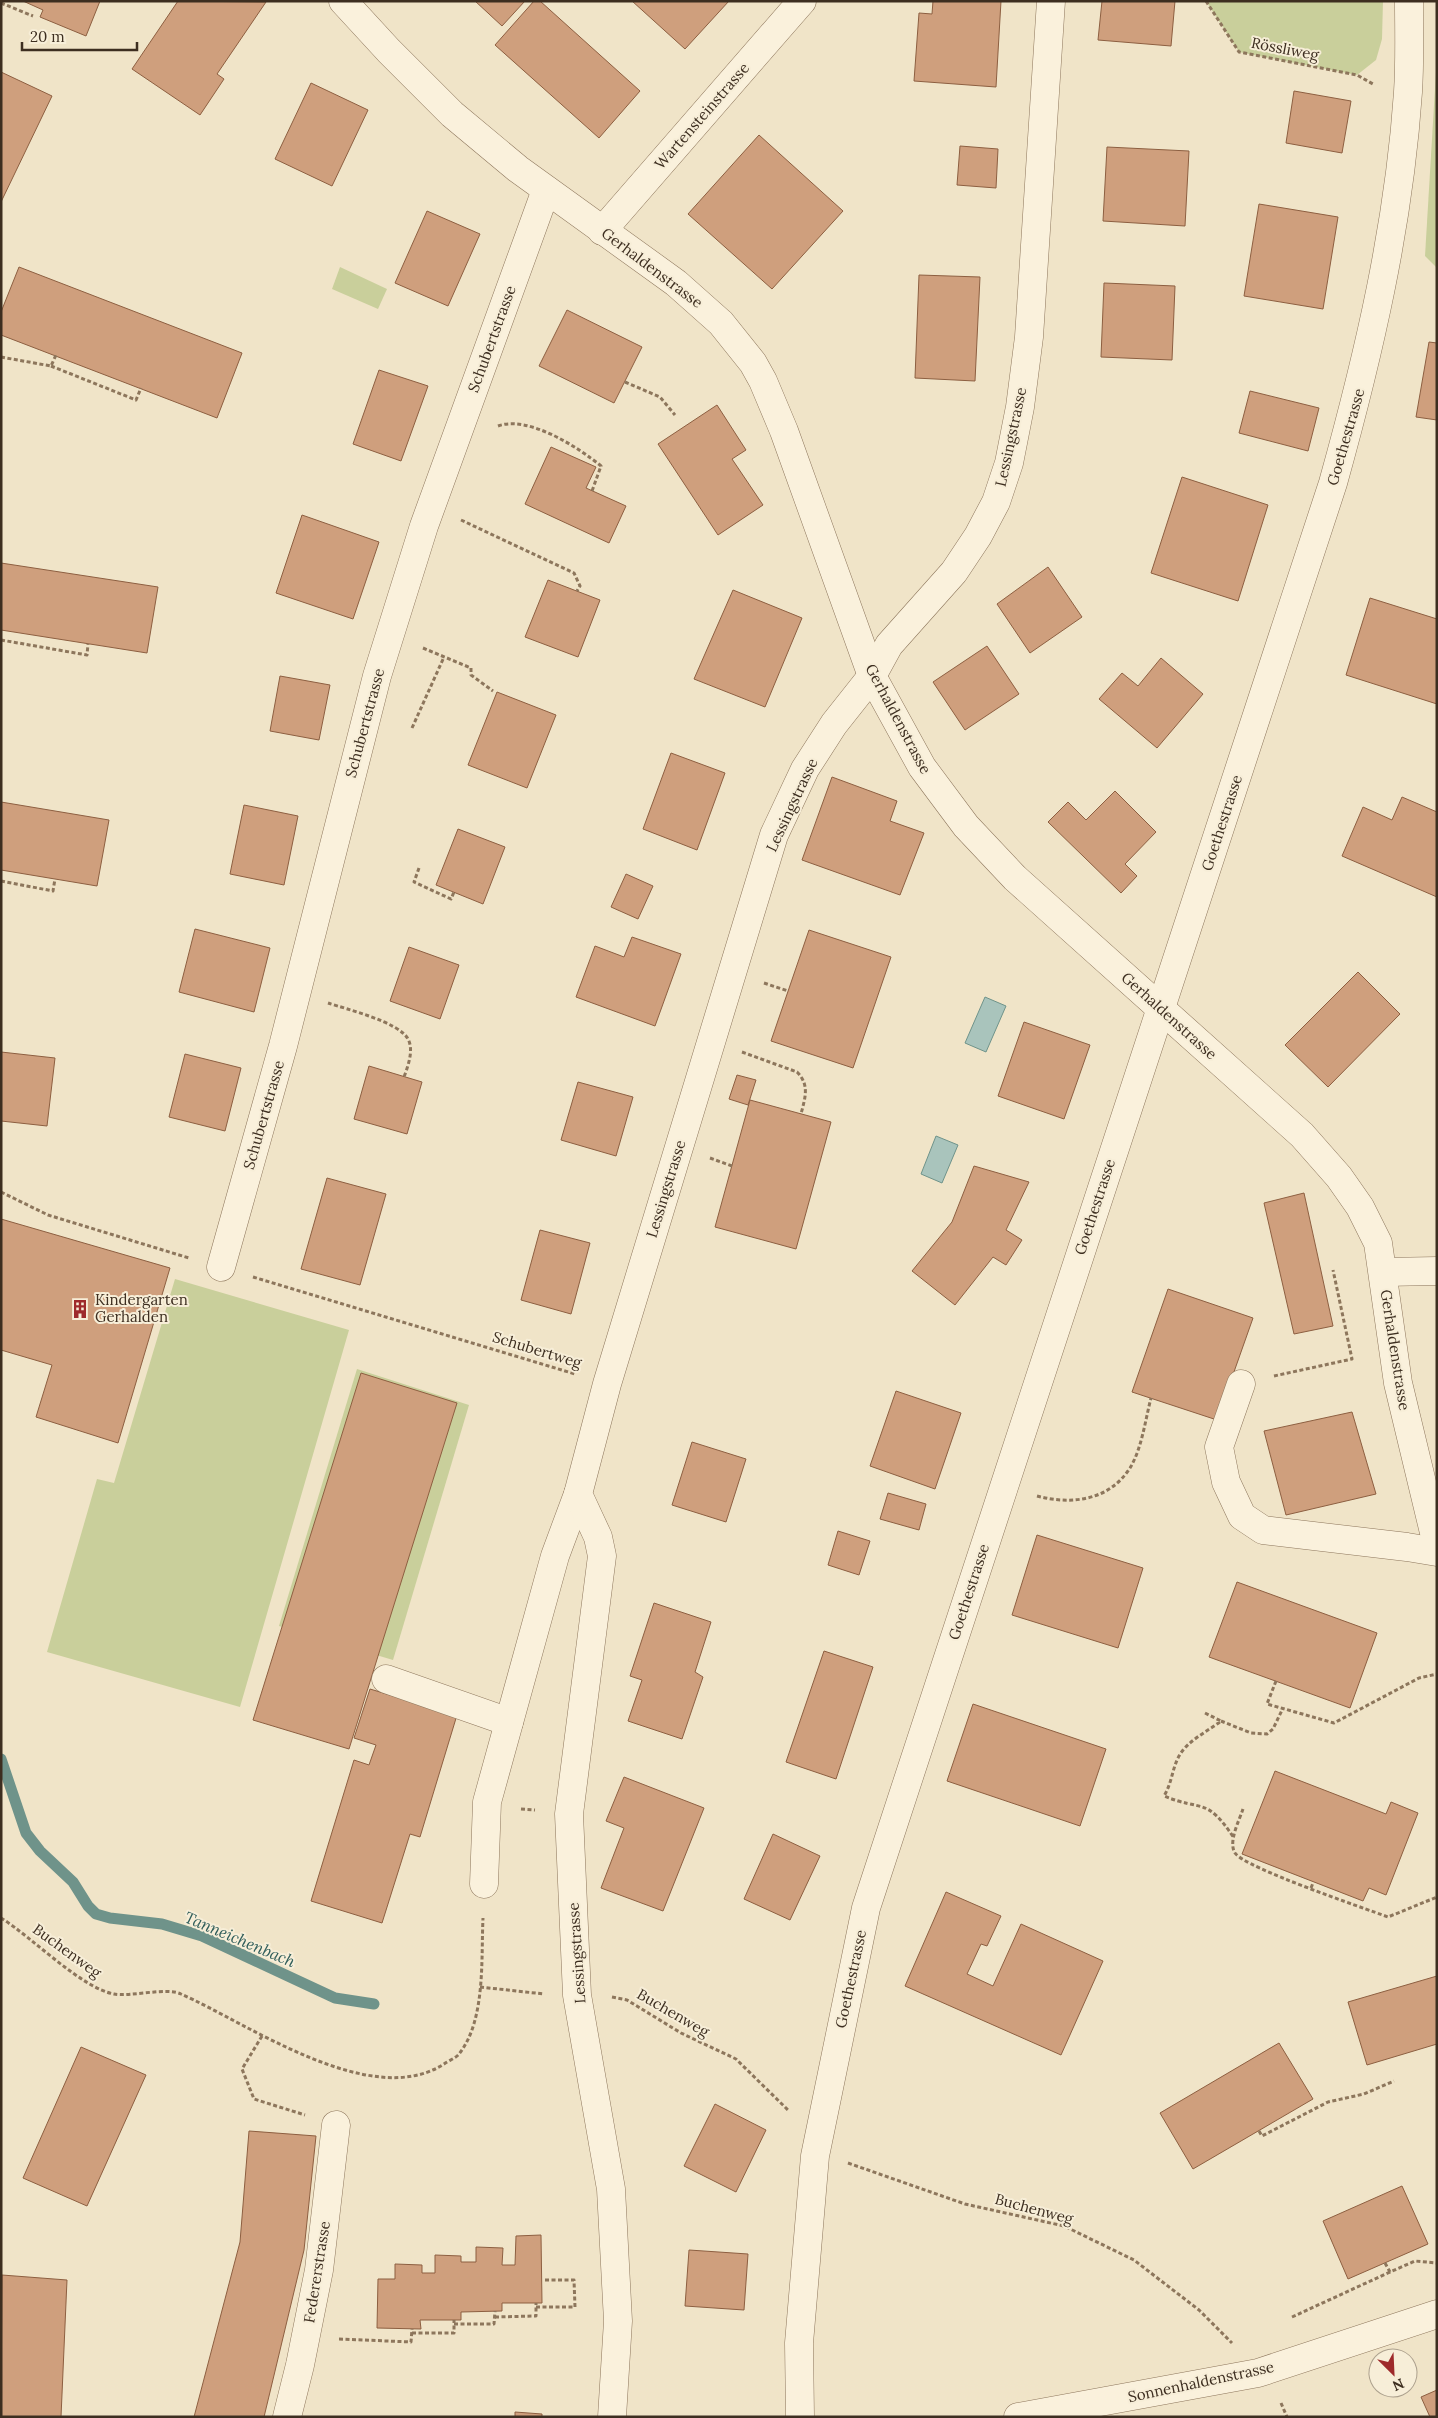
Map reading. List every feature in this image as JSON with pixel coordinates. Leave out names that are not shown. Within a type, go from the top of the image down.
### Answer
[{"type":"street","name":"Gerhaldenstrasse","points":[[343,1],[389,51],[452,114],[546,190],[700,302],[721,323],[753,363],[784,431],[872,676],[922,767],[966,826],[1015,878],[1302,1135],[1339,1177],[1360,1207],[1378,1243],[1398,1383],[1437,1545]]},
{"type":"street","name":"Wartensteinstrasse","points":[[602,231],[802,1]]},
{"type":"street","name":"Lessingstrasse","points":[[484,1884],[487,1802],[509,1722],[555,1556],[578,1494],[609,1376],[774,835],[805,769],[834,724],[872,676],[889,646],[954,572],[978,536],[996,502],[1009,463],[1020,407],[1029,337],[1051,1]]},
{"type":"street","name":"Goethestrasse","points":[[800,2417],[799,2343],[815,2156],[866,1908],[1333,483],[1364,371],[1389,252],[1408,92],[1409,1]]},
{"type":"street","name":"Schubertstrasse","points":[[221,1267],[296,994],[375,685],[431,506],[546,190]]},
{"type":"street","points":[[1383,1272],[1437,1271]]},
{"type":"street","points":[[1242,1384],[1219,1447],[1226,1482],[1242,1516],[1263,1530],[1437,1552]]},
{"type":"street","name":"Lessingstrasse","points":[[578,1494],[598,1537],[602,1556],[569,1814],[577,1995],[611,2189],[618,2321],[612,2417]]},
{"type":"street","points":[[386,1679],[509,1722]]},
{"type":"street","name":"Federerstrasse","points":[[287,2417],[306,2338],[319,2270],[336,2125]]},
{"type":"street","name":"Sonnenhaldenstrasse","points":[[1018,2417],[1258,2373],[1437,2314]]},
{"type":"path","name":"Rössliweg","points":[[1206,1],[1239,52],[1357,75],[1380,88]]},
{"type":"path","points":[[1,3],[33,16]]},
{"type":"path","points":[[51,366],[56,355]]},
{"type":"path","points":[[1,357],[51,366],[136,400],[141,388]]},
{"type":"path","points":[[625,382],[660,398],[675,416]]},
{"type":"path","points":[[490,428],[509,422],[559,437],[601,466],[592,491]]},
{"type":"path","points":[[431,506],[574,574],[580,586],[577,591]]},
{"type":"path","points":[[391,634],[471,668],[471,675],[493,691]]},
{"type":"path","points":[[1,640],[87,655],[88,644]]},
{"type":"path","points":[[412,728],[444,657]]},
{"type":"path","points":[[420,868],[414,882],[451,900],[454,892]]},
{"type":"path","points":[[1,881],[53,891],[54,878]]},
{"type":"path","points":[[296,994],[349,1009],[402,1032],[408,1039],[410,1050],[404,1077]]},
{"type":"path","points":[[710,1044],[729,1048],[797,1072],[802,1077],[807,1091],[801,1114]]},
{"type":"path","points":[[703,1156],[732,1166]]},
{"type":"path","points":[[1242,1384],[1352,1359],[1333,1270]]},
{"type":"path","name":"Schubertweg","points":[[481,1345],[579,1375]]},
{"type":"path","points":[[1032,1494],[1072,1501],[1087,1499],[1114,1486],[1130,1467],[1152,1398]]},
{"type":"path","points":[[1276,1681],[1267,1704],[1334,1722],[1420,1678],[1437,1674]]},
{"type":"path","points":[[1205,1713],[1251,1733],[1268,1734],[1274,1729],[1283,1708]]},
{"type":"path","points":[[1221,1721],[1186,1746],[1179,1756],[1172,1780],[1164,1796],[1209,1808],[1221,1820],[1234,1838]]},
{"type":"path","points":[[511,1808],[537,1810]]},
{"type":"path","points":[[1243,1809],[1232,1847],[1236,1855],[1244,1861],[1388,1917],[1437,1897]]},
{"type":"path","points":[[1311,1888],[1313,1883]]},
{"type":"path","name":"Buchenweg","points":[[1,1918],[93,1986],[114,1994],[179,1992],[262,2036],[339,2070],[393,2079],[431,2072],[459,2054],[474,2024],[480,1987],[484,1884]]},
{"type":"path","points":[[480,1987],[548,1994]]},
{"type":"path","name":"Buchenweg","points":[[609,1996],[627,2000],[681,2034],[736,2059],[792,2114]]},
{"type":"path","points":[[262,2036],[242,2069],[254,2099],[336,2125]]},
{"type":"path","points":[[1258,2131],[1262,2136],[1328,2102],[1364,2094],[1394,2081]]},
{"type":"path","name":"Buchenweg","points":[[842,2161],[965,2204],[1064,2226],[1134,2260],[1199,2310],[1238,2349]]},
{"type":"path","points":[[1292,2317],[1415,2261],[1437,2263]]},
{"type":"path","points":[[1385,2263],[1390,2272]]},
{"type":"path","points":[[495,2317],[536,2316],[536,2305],[575,2307],[574,2280],[543,2280]]},
{"type":"path","points":[[306,2338],[411,2342],[412,2331],[454,2332],[454,2322],[494,2324],[494,2311]]},
{"type":"path","points":[[1281,2403],[1287,2417]]},
{"type":"green space","points":[[1206,1],[1383,1],[1382,39],[1376,60],[1357,75],[1239,52]]},
{"type":"green space","points":[[1437,55],[1437,268],[1425,256]]},
{"type":"green space","points":[[340,267],[387,289],[378,309],[332,289]]},
{"type":"green space","points":[[175,1279],[349,1330],[240,1707],[47,1652],[97,1479],[114,1483]]},
{"type":"green space","points":[[357,1369],[469,1405],[393,1660],[279,1626]]},
{"type":"water","points":[[985,997],[1006,1006],[986,1052],[965,1043]]},
{"type":"water","points":[[936,1136],[958,1145],[942,1183],[921,1174]]},
{"type":"building","points":[[23,1],[100,1],[86,36],[40,17],[43,10]]},
{"type":"building","points":[[178,1],[266,2],[217,74],[224,79],[200,115],[132,69]]},
{"type":"building","points":[[475,1],[525,1],[502,26]]},
{"type":"building","points":[[534,1],[540,1],[640,91],[599,138],[495,45]]},
{"type":"building","points":[[632,1],[729,1],[685,49]]},
{"type":"building","points":[[933,1],[1001,1],[996,87],[914,81],[919,13],[932,14]]},
{"type":"building","points":[[1102,1],[1175,1],[1171,46],[1098,40]]},
{"type":"building","points":[[1,72],[52,96],[1,202]]},
{"type":"building","points":[[311,83],[368,110],[332,186],[275,159]]},
{"type":"building","points":[[1294,91],[1351,101],[1342,153],[1286,143]]},
{"type":"building","points":[[759,135],[843,211],[772,289],[688,214]]},
{"type":"building","points":[[960,146],[998,149],[996,188],[957,185]]},
{"type":"building","points":[[1107,147],[1189,151],[1185,226],[1103,221]]},
{"type":"building","points":[[1259,204],[1338,217],[1323,309],[1244,296]]},
{"type":"building","points":[[427,211],[480,234],[448,306],[395,283]]},
{"type":"building","points":[[19,267],[242,353],[217,418],[1,335],[1,312]]},
{"type":"building","points":[[919,275],[980,277],[975,381],[915,378]]},
{"type":"building","points":[[1104,283],[1175,286],[1172,360],[1101,357]]},
{"type":"building","points":[[567,310],[642,347],[614,403],[539,366]]},
{"type":"building","points":[[1429,342],[1437,343],[1437,420],[1416,417]]},
{"type":"building","points":[[379,370],[428,386],[401,461],[353,444]]},
{"type":"building","points":[[1250,391],[1319,408],[1308,451],[1239,433]]},
{"type":"building","points":[[717,405],[746,450],[732,459],[763,505],[718,535],[658,444]]},
{"type":"building","points":[[551,447],[596,467],[586,488],[626,506],[609,543],[525,504]]},
{"type":"building","points":[[1182,477],[1268,505],[1238,601],[1151,573]]},
{"type":"building","points":[[302,515],[379,542],[353,619],[276,593]]},
{"type":"building","points":[[1,563],[158,587],[147,653],[1,630]]},
{"type":"building","points":[[1048,567],[1082,617],[1030,653],[997,604]]},
{"type":"building","points":[[548,580],[600,600],[578,657],[525,637]]},
{"type":"building","points":[[733,590],[802,618],[765,707],[694,679]]},
{"type":"building","points":[[1370,598],[1437,619],[1437,704],[1346,675]]},
{"type":"building","points":[[987,646],[1019,694],[965,730],[933,682]]},
{"type":"building","points":[[1161,658],[1203,694],[1157,748],[1099,699],[1122,673],[1138,686]]},
{"type":"building","points":[[280,676],[330,685],[319,740],[270,731]]},
{"type":"building","points":[[497,692],[556,715],[527,788],[468,765]]},
{"type":"building","points":[[671,753],[725,773],[697,850],[643,829]]},
{"type":"building","points":[[832,777],[897,801],[890,821],[924,833],[900,895],[802,860]]},
{"type":"building","points":[[1115,791],[1156,832],[1125,864],[1137,876],[1121,893],[1048,822],[1068,802],[1086,820]]},
{"type":"building","points":[[1402,797],[1437,812],[1437,897],[1342,856],[1363,807],[1392,820]]},
{"type":"building","points":[[1,802],[109,820],[97,886],[1,870]]},
{"type":"building","points":[[244,805],[298,816],[284,885],[230,874]]},
{"type":"building","points":[[458,829],[505,847],[483,904],[436,885]]},
{"type":"building","points":[[626,874],[653,886],[638,919],[611,907]]},
{"type":"building","points":[[195,929],[270,948],[254,1012],[179,992]]},
{"type":"building","points":[[809,930],[891,957],[853,1068],[771,1041]]},
{"type":"building","points":[[632,937],[681,954],[655,1026],[576,997],[595,946],[624,957]]},
{"type":"building","points":[[409,947],[459,965],[440,1019],[390,1001]]},
{"type":"building","points":[[1358,972],[1400,1014],[1328,1087],[1285,1045]]},
{"type":"building","points":[[1024,1022],[1090,1045],[1064,1119],[998,1096]]},
{"type":"building","points":[[1,1052],[55,1058],[47,1126],[1,1121]]},
{"type":"building","points":[[185,1054],[241,1068],[225,1131],[169,1117]]},
{"type":"building","points":[[369,1066],[422,1082],[407,1134],[354,1119]]},
{"type":"building","points":[[737,1075],[756,1080],[748,1105],[729,1099]]},
{"type":"building","points":[[578,1082],[633,1097],[616,1156],[561,1140]]},
{"type":"building","points":[[750,1100],[831,1122],[796,1249],[715,1227]]},
{"type":"building","points":[[974,1166],[1029,1182],[1006,1230],[1022,1240],[1006,1265],[993,1257],[955,1305],[912,1271],[952,1222]]},
{"type":"building","points":[[327,1178],[386,1194],[360,1285],[301,1269]]},
{"type":"building","points":[[1304,1193],[1333,1326],[1294,1334],[1264,1203]]},
{"type":"building","name":"Kindergarten Gerhalden","points":[[1,1219],[170,1268],[118,1443],[36,1417],[52,1365],[1,1350]]},
{"type":"building","points":[[540,1230],[590,1243],[571,1314],[521,1300]]},
{"type":"building","points":[[1168,1289],[1253,1318],[1217,1420],[1132,1392]]},
{"type":"building","points":[[361,1373],[457,1403],[349,1749],[253,1720]]},
{"type":"building","points":[[896,1391],[961,1413],[935,1489],[870,1466]]},
{"type":"building","points":[[1352,1412],[1376,1494],[1286,1515],[1264,1431]]},
{"type":"building","points":[[692,1442],[746,1459],[726,1522],[672,1505]]},
{"type":"building","points":[[888,1493],[926,1504],[919,1530],[880,1519]]},
{"type":"building","points":[[838,1531],[870,1541],[859,1575],[828,1565]]},
{"type":"building","points":[[1037,1535],[1143,1568],[1118,1648],[1012,1615]]},
{"type":"building","points":[[1237,1582],[1377,1633],[1350,1708],[1209,1657]]},
{"type":"building","points":[[654,1603],[711,1622],[695,1672],[703,1677],[682,1739],[628,1721],[642,1680],[630,1676]]},
{"type":"building","points":[[824,1651],[873,1667],[836,1779],[786,1762]]},
{"type":"building","points":[[370,1689],[457,1715],[420,1837],[410,1834],[382,1923],[311,1901],[354,1760],[369,1765],[376,1745],[354,1738]]},
{"type":"building","points":[[973,1704],[1106,1749],[1080,1826],[947,1781]]},
{"type":"building","points":[[1275,1771],[1386,1814],[1391,1802],[1418,1813],[1386,1895],[1369,1888],[1363,1901],[1242,1854]]},
{"type":"building","points":[[624,1777],[704,1808],[663,1911],[601,1888],[624,1828],[606,1821]]},
{"type":"building","points":[[773,1834],[820,1856],[790,1920],[744,1899]]},
{"type":"building","points":[[946,1892],[1001,1916],[987,1946],[981,1944],[967,1974],[993,1986],[1021,1924],[1103,1961],[1061,2055],[905,1986]]},
{"type":"building","points":[[1437,1976],[1437,2044],[1367,2065],[1348,2002]]},
{"type":"building","points":[[1279,2043],[1313,2099],[1193,2169],[1160,2113]]},
{"type":"building","points":[[81,2047],[146,2075],[87,2206],[23,2178]]},
{"type":"building","points":[[715,2104],[766,2130],[736,2192],[684,2166]]},
{"type":"building","points":[[249,2131],[316,2136],[304,2250],[264,2417],[194,2417],[240,2242]]},
{"type":"building","points":[[1402,2186],[1428,2244],[1348,2279],[1323,2221]]},
{"type":"building","points":[[541,2235],[542,2303],[502,2303],[502,2311],[461,2312],[461,2320],[420,2320],[421,2329],[377,2328],[378,2279],[395,2279],[395,2264],[422,2265],[422,2273],[435,2273],[435,2255],[461,2256],[461,2262],[476,2262],[476,2247],[503,2248],[502,2265],[515,2265],[516,2236]]},
{"type":"building","points":[[689,2250],[748,2254],[744,2310],[685,2306]]},
{"type":"building","points":[[2,2275],[67,2280],[61,2417],[1,2417]]},
{"type":"building","points":[[1437,2390],[1437,2417],[1430,2417],[1421,2397]]},
{"type":"building","points":[[515,2412],[542,2414],[542,2417],[515,2417]]},
{"type":"waterway","name":"Tanneichenbach","points":[[1,1759],[26,1833],[40,1851],[73,1882],[88,1906],[96,1914],[110,1918],[162,1924],[202,1936],[335,1998],[374,2004]]},
{"type":"place","name":"Kindergarten Gerhalden","points":[[80,1309]]}]
